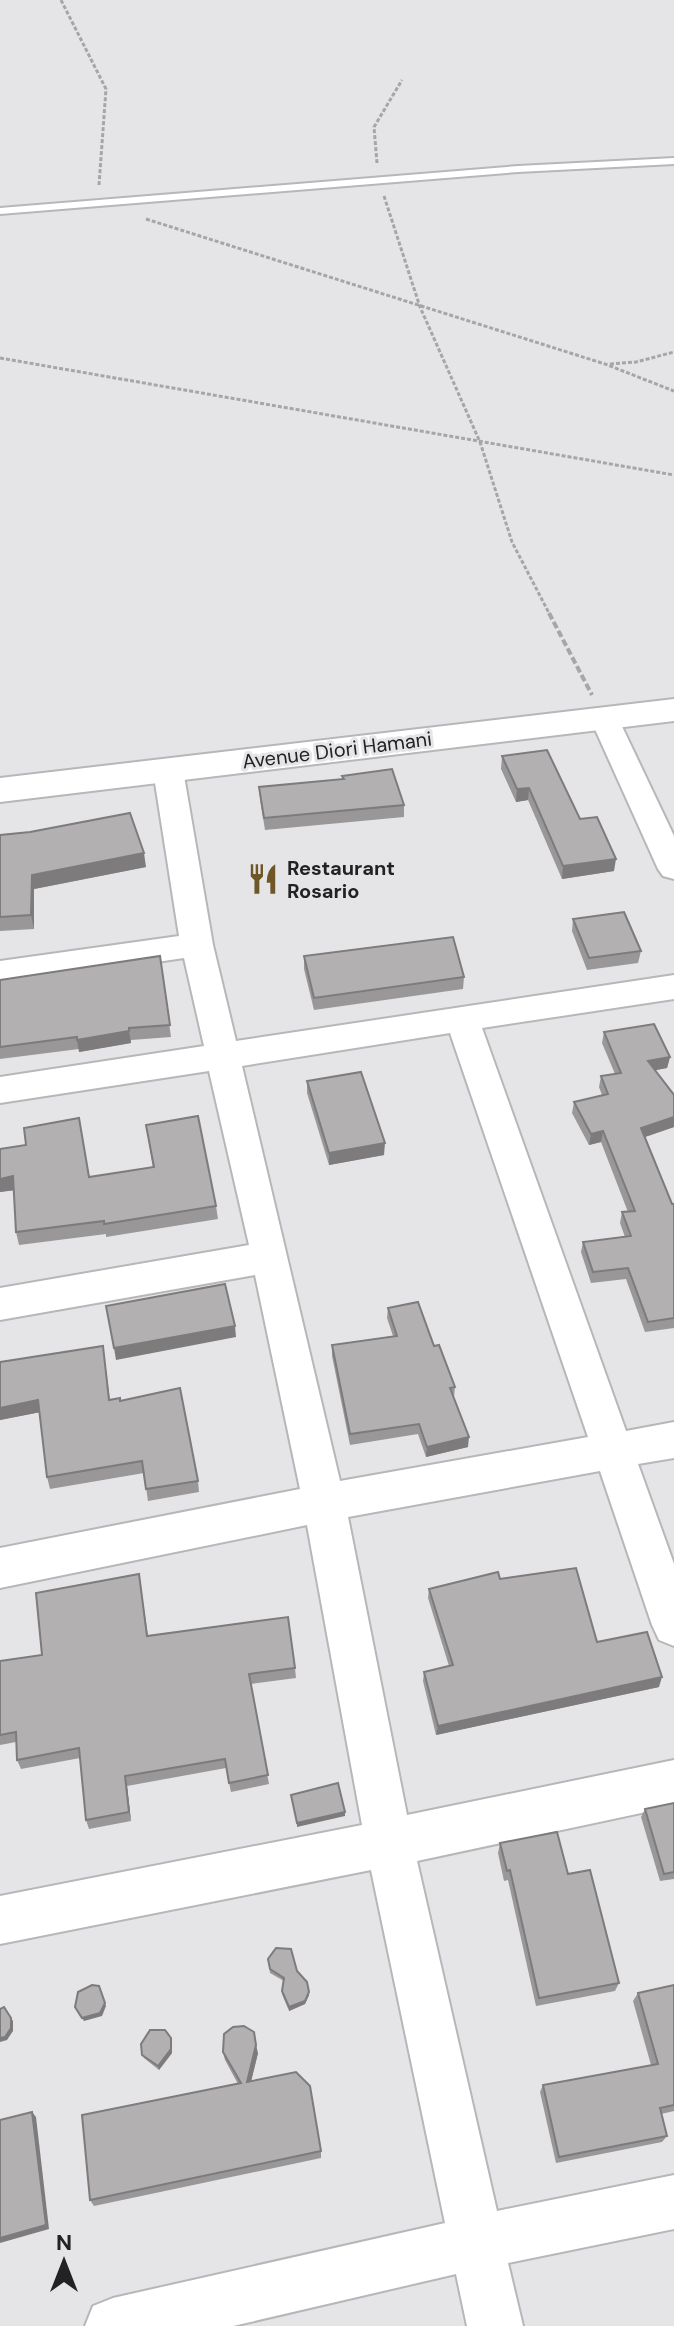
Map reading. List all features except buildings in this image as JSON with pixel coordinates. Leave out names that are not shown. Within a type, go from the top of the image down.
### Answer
[{"type":"main road","name":"Avenue Diori Hamani","points":[[0,790],[168,770],[596,702],[674,710]]},
{"type":"street","points":[[596,702],[674,869]]},
{"type":"street","points":[[168,770],[197,945],[324,1503],[389,1843],[495,2326]]},
{"type":"street","points":[[0,973],[197,945]]},
{"type":"street","points":[[0,1090],[463,1022],[674,987]]},
{"type":"street","points":[[463,1022],[674,1625]]},
{"type":"street","points":[[0,1304],[270,1257]]},
{"type":"street","points":[[0,1568],[324,1503],[674,1440]]},
{"type":"street","points":[[0,1920],[674,1783]]},
{"type":"street","points":[[113,2326],[479,2242],[674,2202]]},
{"type":"lane","points":[[0,211],[378,180],[674,161]]},
{"type":"path","points":[[61,0],[106,89],[97,203],[605,364],[674,391]]},
{"type":"path","points":[[402,80],[374,127],[378,180],[420,307],[480,442],[512,542],[596,702]]},
{"type":"path","points":[[605,364],[636,362],[674,352]]},
{"type":"path","points":[[0,358],[674,475]]},
{"type":"place","name":"Restaurant Rosario","points":[[263,879]]}]
